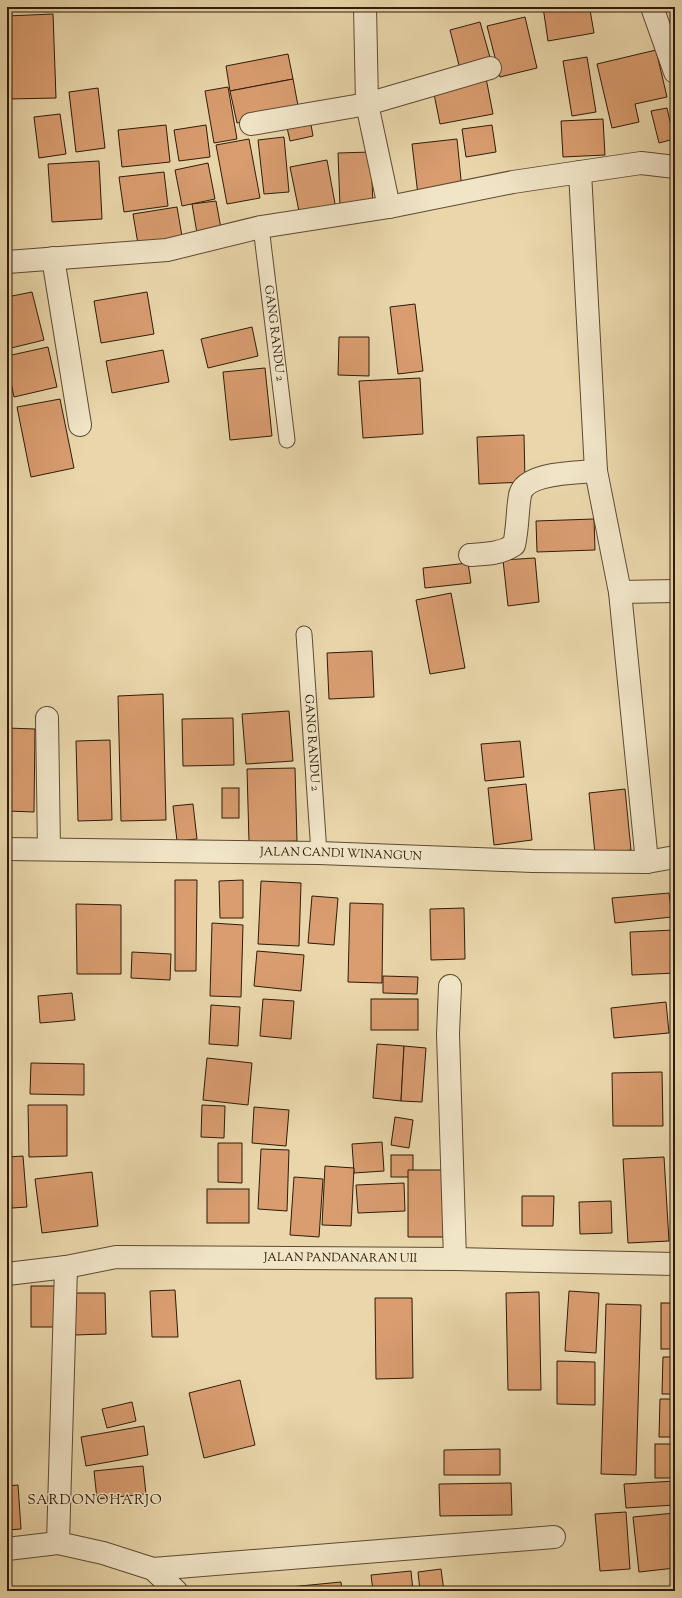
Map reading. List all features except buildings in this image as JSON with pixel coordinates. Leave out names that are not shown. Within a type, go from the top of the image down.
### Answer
[{"type":"street","points":[[365,7],[367,104],[388,207]]},
{"type":"street","points":[[652,7],[675,72]]},
{"type":"street","points":[[251,124],[367,104],[490,68]]},
{"type":"street","points":[[7,262],[167,250],[261,227],[388,207],[513,182],[641,163],[675,167]]},
{"type":"street","points":[[580,172],[596,471],[620,592],[647,862]]},
{"type":"street","points":[[53,258],[80,425]]},
{"type":"street","points":[[470,555],[505,551],[514,545],[518,531],[518,511],[521,493],[526,484],[539,477],[596,471]]},
{"type":"street","points":[[620,592],[675,591]]},
{"type":"street","points":[[47,718],[49,848]]},
{"type":"street","name":"JALAN CANDI WINANGUN","points":[[7,849],[49,848],[319,852],[532,861],[647,862],[675,857]]},
{"type":"street","points":[[450,986],[448,1034],[455,1259]]},
{"type":"street","name":"JALAN PANDANARAN UII","points":[[7,1274],[66,1267],[116,1257],[455,1259],[675,1264]]},
{"type":"street","points":[[58,1543],[66,1267]]},
{"type":"street","points":[[7,1549],[58,1543],[103,1553],[152,1569],[554,1537]]},
{"type":"street","points":[[152,1569],[176,1591]]},
{"type":"lane","name":"GANG RANDU 2","points":[[261,227],[288,440]]},
{"type":"lane","name":"GANG RANDU 2","points":[[304,634],[319,852]]},
{"type":"district","name":"SARDONOHARJO","points":[[95,1501]]}]
